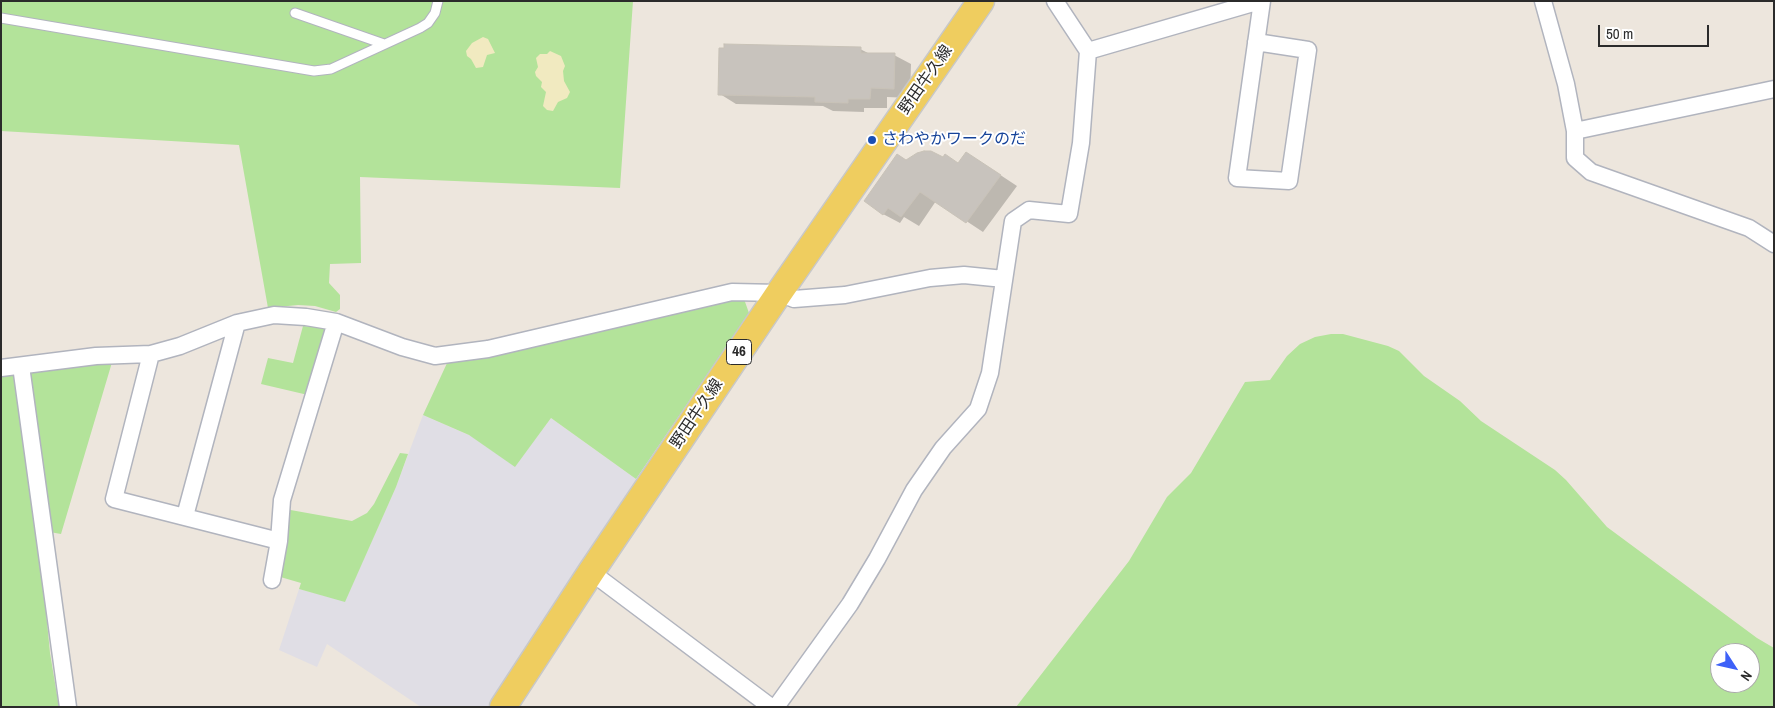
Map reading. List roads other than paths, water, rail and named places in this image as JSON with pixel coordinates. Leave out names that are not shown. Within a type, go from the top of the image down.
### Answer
[{"type":"main road","name":"野田牛久線","points":[[503,707],[779,292],[981,1]]},
{"type":"street","points":[[776,707],[850,604],[877,560],[914,490],[943,448],[978,409],[990,373],[1013,221],[1029,210],[1069,214],[1082,143],[1088,51],[1055,1]]},
{"type":"street","points":[[1088,51],[1261,1],[1237,178],[1289,181],[1308,50],[1256,42]]},
{"type":"street","points":[[1543,1],[1566,84],[1574,131],[1574,158],[1591,172],[1749,228],[1774,244]]},
{"type":"street","points":[[1574,131],[1774,89]]},
{"type":"street","points":[[1,368],[96,356],[151,354],[180,346],[237,324],[274,315],[306,317],[336,322],[402,348],[435,356],[488,349],[732,292],[779,292],[794,299],[844,295],[930,278],[964,275],[1004,279]]},
{"type":"street","points":[[272,580],[279,541],[282,500],[336,322]]},
{"type":"street","points":[[185,516],[237,324]]},
{"type":"street","points":[[151,354],[114,499],[279,541]]},
{"type":"street","points":[[21,366],[68,707]]},
{"type":"street","points":[[591,572],[771,707]]},
{"type":"lane","points":[[1,18],[314,72],[331,70],[420,28],[428,23],[434,14],[438,1]]},
{"type":"lane","points":[[295,13],[384,44]]},
{"type":"place","name":"さわやかワークのだ","points":[[872,140]]}]
